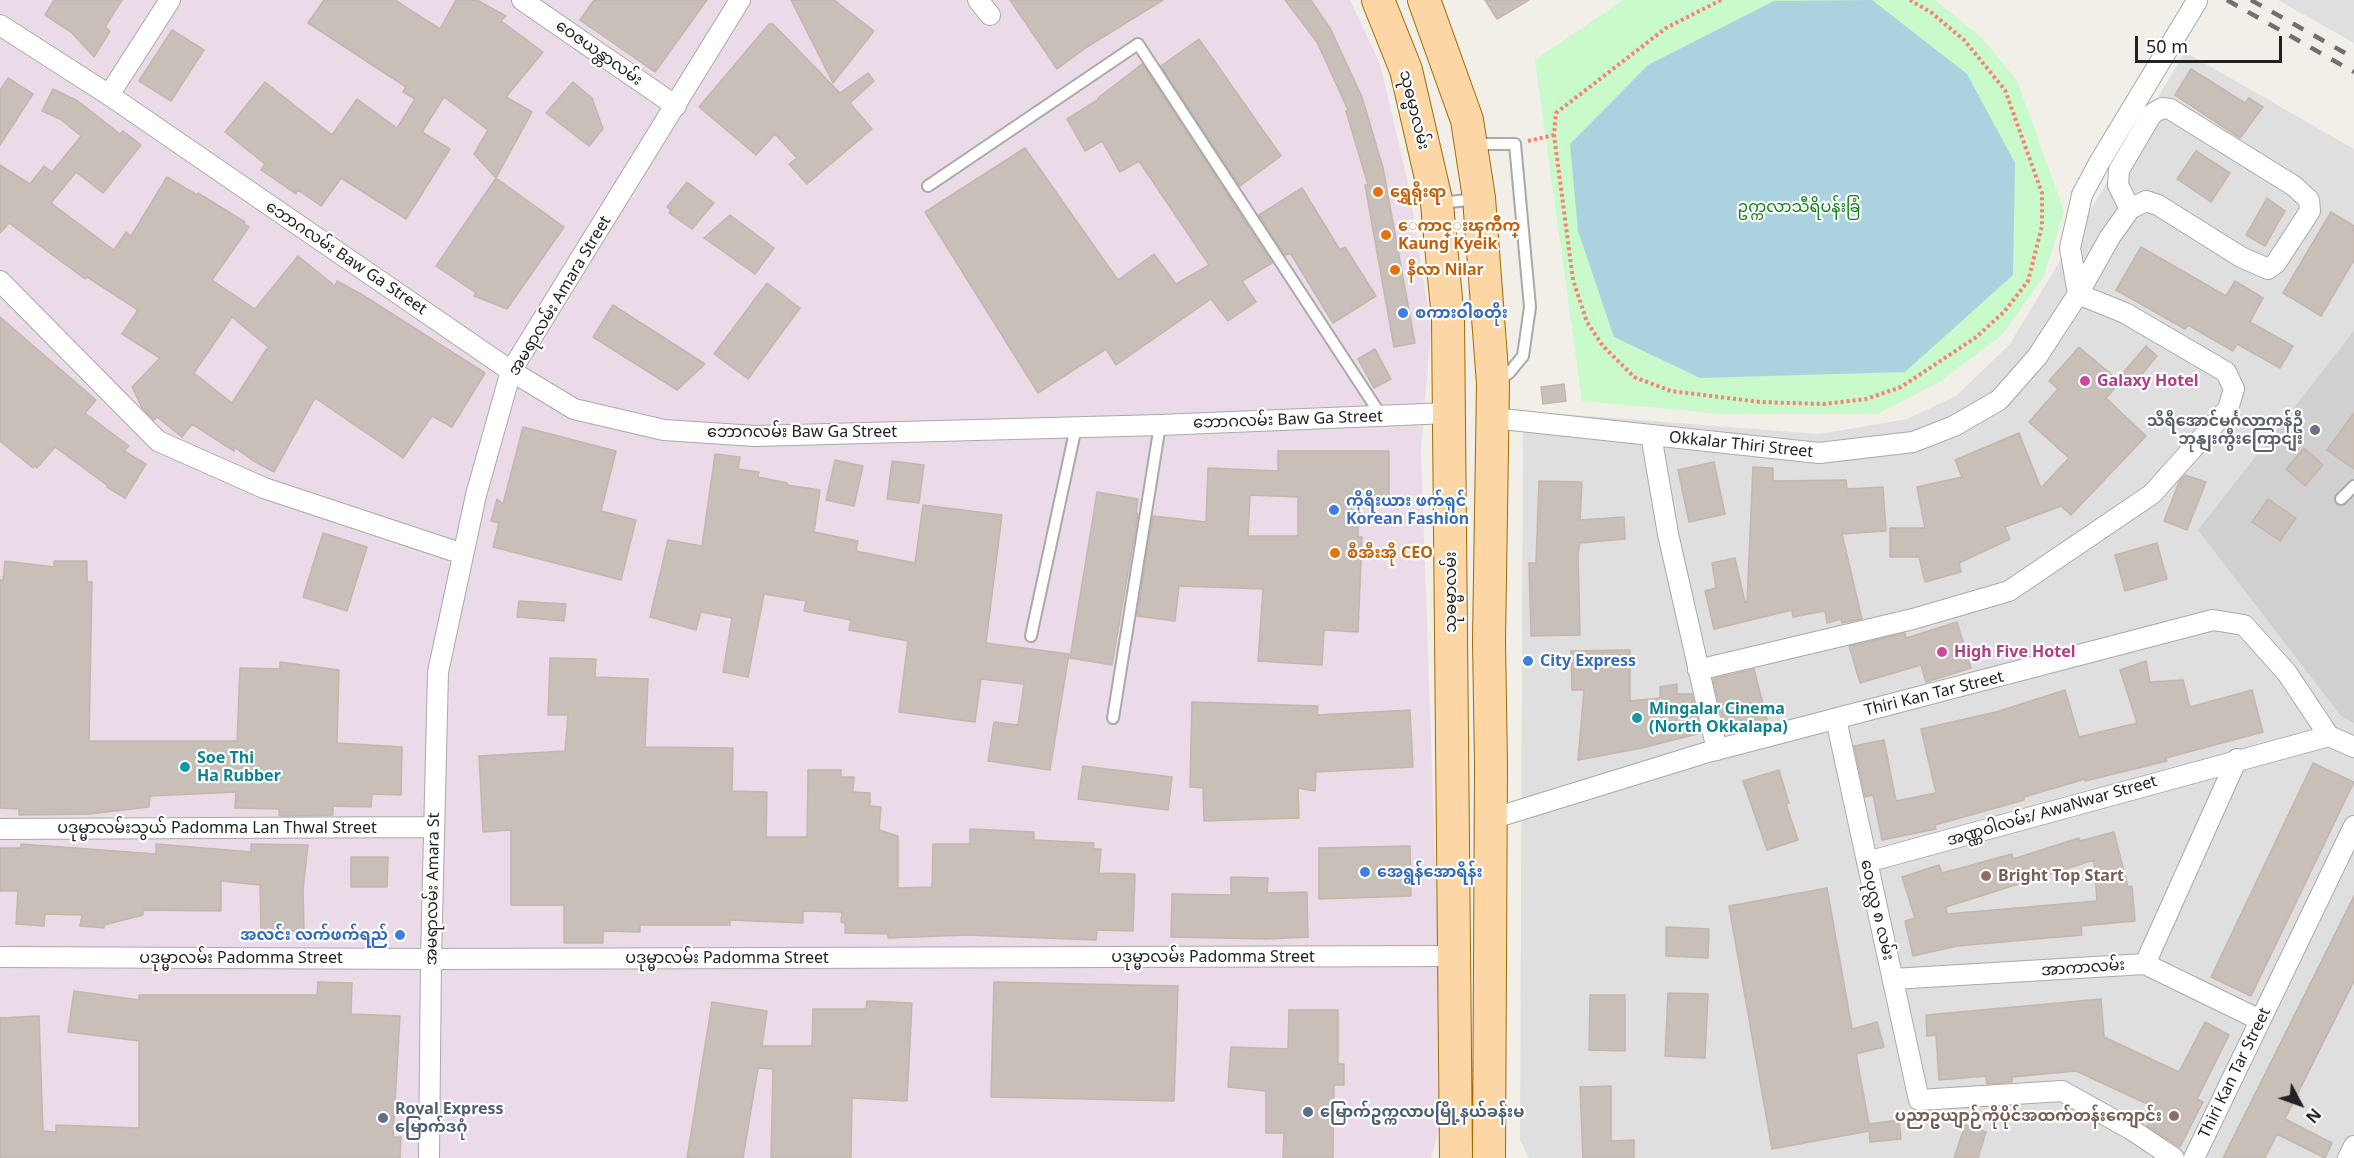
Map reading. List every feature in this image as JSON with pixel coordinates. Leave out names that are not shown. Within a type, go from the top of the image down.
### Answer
[{"type":"main road","name":"သုဓမ္မာလမ်း","points":[[1378,0],[1406,70],[1437,204],[1448,319],[1451,760],[1454,802],[1453,1150]]},
{"type":"main road","points":[[1424,0],[1467,120],[1479,198],[1493,384],[1489,641],[1492,1150]]},
{"type":"street","points":[[109,96],[170,0]]},
{"type":"street","name":"ဝေဇယန္တာလမ်း","points":[[522,0],[676,106]]},
{"type":"street","name":"အမရာလမ်း Amara Street","points":[[449,621],[476,495],[512,371],[740,0]]},
{"type":"street","points":[[1698,670],[1913,619],[2009,591],[2152,494],[2228,409],[2234,389],[2226,372],[2125,313],[2078,294],[2070,248],[2082,195],[2197,1]]},
{"type":"street","name":"ဘောဂလမ်း Baw Ga Street","points":[[0,25],[109,96],[512,371],[574,408],[664,430],[755,436],[1382,418],[1449,413]]},
{"type":"street","points":[[2162,108],[2170,109],[2294,186],[2309,200],[2310,211],[2276,263],[2268,268],[2241,257],[2158,205],[2146,201],[2130,209],[2118,184],[2119,170],[2152,114],[2162,108]]},
{"type":"street","name":"Okkalar Thiri Street","points":[[1493,418],[1819,453],[1913,442],[1954,426],[1999,400],[2037,357],[2078,294],[2110,237],[2130,209]]},
{"type":"street","points":[[0,281],[158,441],[264,488],[463,554]]},
{"type":"street","points":[[1650,435],[1668,534],[1717,750]]},
{"type":"street","name":"Thiri Kan Tar Street","points":[[1491,814],[1717,750],[2213,620],[2244,625],[2287,674],[2329,736]]},
{"type":"street","name":"အမရာလမ်း Amara St","points":[[429,1158],[438,672],[449,621]]},
{"type":"street","name":"ဝေပုလ္လ ၈ လမ်း","points":[[1836,719],[1919,1100],[2062,1091],[2132,1130],[2174,1158]]},
{"type":"street","points":[[2329,736],[2354,747]]},
{"type":"street","name":"အဏ္ဏဝါလမ်း/ AwaNwar Street","points":[[1867,862],[2237,759],[2329,736]]},
{"type":"street","points":[[2145,964],[2237,759]]},
{"type":"street","name":"Thiri Kan Tar Street","points":[[2194,1158],[2354,826]]},
{"type":"street","name":"ပဒုမ္မာလမ်းသွယ် Padomma Lan Thwal Street","points":[[0,829],[434,827]]},
{"type":"street","name":"ပဒုမ္မာလမ်း Padomma Street","points":[[0,957],[1454,956]]},
{"type":"street","name":"အာကာလမ်း","points":[[1893,979],[2145,964],[2260,1020]]},
{"type":"street","points":[[2348,1158],[2354,1146]]},
{"type":"lane","points":[[928,186],[1138,44],[1382,418]]},
{"type":"lane","points":[[1471,144],[1515,144],[1530,307],[1523,356],[1509,373],[1493,384]]},
{"type":"lane","points":[[1437,204],[1479,198]]},
{"type":"lane","points":[[1113,718],[1160,425]]},
{"type":"lane","points":[[1031,636],[1076,427]]},
{"type":"lane","points":[[2341,499],[2354,486]]},
{"type":"path","points":[[1721,0],[1666,28],[1556,113],[1554,135],[1573,280],[1587,322],[1603,346],[1634,376],[1671,391],[1760,402],[1824,404],[1866,399],[1901,387],[1975,338],[2004,312],[2028,281],[2042,226],[2042,193],[2004,90],[1964,40],[1932,13],[1910,0]]},
{"type":"path","points":[[1515,144],[1554,135]]},
{"type":"shaded area","points":[[0,0],[1350,0],[1380,64],[1409,187],[1431,328],[1421,451],[1444,1113],[1431,1158],[0,1158]]},
{"type":"shaded area","points":[[2278,0],[2354,0],[2354,43]]},
{"type":"shaded area","points":[[2185,52],[2354,149],[2354,1158],[1529,1158],[1520,1140],[1523,411],[1819,434],[1907,419],[1956,396],[2010,344]]},
{"type":"shaded area","name":"သိရီအောင်မင်္ဂလာကန်ဦ ဘုနျးကွီးကြောငျး","points":[[2354,331],[2354,723],[2341,716],[2198,530]]},
{"type":"green space","name":"ဥက္ကလာသီရိပန်းခြံ","points":[[1623,0],[1935,0],[1983,39],[2017,81],[2064,211],[2044,276],[2002,335],[1939,382],[1878,414],[1724,414],[1582,401],[1535,60]]},
{"type":"water","name":"ဥက္ကလာသီရိပန်းခြံ","points":[[1872,0],[1967,74],[2015,163],[2013,275],[1905,372],[1700,378],[1614,337],[1578,231],[1570,144],[1648,65],[1774,1]]},
{"type":"building","points":[[54,0],[122,0],[105,27],[110,31],[94,57],[71,32],[45,15]]},
{"type":"building","points":[[324,0],[395,0],[440,29],[456,0],[477,0],[506,16],[501,21],[543,52],[506,97],[532,112],[496,178],[474,154],[488,130],[444,97],[422,132],[450,149],[406,219],[341,178],[321,206],[298,190],[296,194],[261,170],[265,164],[225,132],[265,82],[332,135],[357,99],[397,128],[415,99],[403,92],[406,87],[308,23]]},
{"type":"building","points":[[594,0],[707,0],[655,72],[580,20]]},
{"type":"building","points":[[791,0],[834,0],[874,31],[833,83]]},
{"type":"building","points":[[1010,0],[1163,0],[1087,47],[1057,69]]},
{"type":"building","points":[[1285,0],[1311,0],[1331,30],[1362,97],[1383,168],[1415,343],[1394,347],[1365,185],[1368,185],[1346,111],[1348,110],[1317,42]]},
{"type":"building","points":[[1485,0],[1529,0],[1497,19]]},
{"type":"building","points":[[769,24],[773,24],[840,93],[868,73],[874,81],[850,103],[872,129],[807,184],[789,164],[797,158],[775,134],[756,155],[699,107]]},
{"type":"building","points":[[172,30],[204,50],[171,101],[139,81]]},
{"type":"building","points":[[1199,39],[1281,156],[1240,186],[1161,66]]},
{"type":"building","points":[[1142,64],[1272,263],[1242,281],[1256,302],[1228,321],[1211,299],[1116,365],[1106,349],[1038,393],[925,212],[1025,148],[1118,280],[1154,254],[1176,284],[1209,265],[1139,161],[1120,172],[1102,141],[1085,151],[1067,119],[1099,99]]},
{"type":"building","points":[[2191,69],[2245,103],[2249,98],[2263,107],[2240,138],[2175,95]]},
{"type":"building","points":[[8,78],[33,94],[0,145],[0,90]]},
{"type":"building","points":[[573,82],[592,98],[603,129],[589,146],[546,113]]},
{"type":"building","points":[[53,89],[78,101],[120,134],[123,131],[141,145],[103,193],[76,172],[51,203],[114,250],[126,232],[131,236],[167,177],[197,195],[198,193],[245,222],[244,224],[249,227],[212,280],[255,309],[298,256],[335,286],[337,281],[361,294],[485,373],[452,427],[432,416],[403,458],[315,398],[274,472],[234,447],[234,451],[192,424],[182,437],[157,417],[154,420],[142,408],[132,387],[160,358],[122,334],[138,310],[87,277],[85,279],[9,223],[0,233],[0,165],[30,184],[44,166],[52,172],[81,136],[60,119],[42,111]],"holes":[[[232,317],[268,347],[232,403],[194,373]]]},
{"type":"building","points":[[2196,151],[2230,173],[2211,202],[2177,179]]},
{"type":"building","points":[[496,178],[564,227],[507,309],[474,296],[476,293],[436,266]]},
{"type":"building","points":[[687,182],[714,203],[692,229],[669,213],[671,210],[667,207]]},
{"type":"building","points":[[1302,188],[1340,250],[1345,247],[1376,296],[1333,323],[1291,254],[1285,255],[1259,215]]},
{"type":"building","points":[[2267,198],[2285,211],[2265,246],[2246,235]]},
{"type":"building","points":[[2331,212],[2354,226],[2354,260],[2321,316],[2283,293]]},
{"type":"building","points":[[730,215],[774,248],[755,274],[704,238]]},
{"type":"building","points":[[2141,247],[2226,296],[2235,281],[2263,298],[2250,322],[2293,346],[2280,368],[2237,344],[2233,351],[2188,325],[2185,329],[2116,290]]},
{"type":"building","points":[[767,283],[800,308],[748,379],[714,354]]},
{"type":"building","points":[[613,305],[705,364],[677,390],[593,337]]},
{"type":"building","points":[[0,317],[96,400],[85,413],[129,446],[124,451],[146,464],[125,498],[55,447],[37,468],[35,465],[33,468],[0,441]]},
{"type":"building","points":[[2146,346],[2157,356],[2135,383],[2123,373]]},
{"type":"building","points":[[2079,347],[2120,382],[2106,398],[2146,436],[2071,515],[2061,506],[2005,527],[2010,539],[1959,563],[1961,572],[1925,582],[1919,557],[1890,557],[1890,528],[1925,528],[1917,487],[1962,477],[1955,460],[2019,433],[2041,488],[2069,458],[2029,422],[2058,389],[2049,381]]},
{"type":"building","points":[[1375,349],[1391,379],[1374,388],[1358,359]]},
{"type":"building","points":[[1564,384],[1566,401],[1543,404],[1541,387]]},
{"type":"building","points":[[2354,413],[2354,469],[2327,450]]},
{"type":"building","points":[[523,427],[616,451],[601,511],[636,520],[621,580],[493,547],[499,523],[491,521],[497,499],[503,504]]},
{"type":"building","points":[[2304,448],[2323,465],[2305,486],[2286,469]]},
{"type":"building","points":[[1278,451],[1389,451],[1389,496],[1358,496],[1358,537],[1362,537],[1358,632],[1324,630],[1322,665],[1258,661],[1263,589],[1179,586],[1175,621],[1137,616],[1153,516],[1206,522],[1208,468],[1278,471]],"holes":[[[1250,495],[1298,497],[1298,536],[1248,536]]]},
{"type":"building","points":[[715,454],[740,457],[738,469],[759,472],[758,477],[787,483],[787,485],[820,490],[814,532],[858,541],[856,551],[915,563],[923,505],[1002,515],[986,643],[1069,654],[1050,770],[988,761],[994,722],[1018,725],[1024,684],[981,679],[975,722],[899,712],[908,641],[849,630],[851,620],[804,611],[806,601],[764,594],[748,677],[723,672],[732,618],[701,612],[696,630],[650,617],[668,540],[702,546]]},
{"type":"building","points":[[835,460],[863,466],[854,506],[826,500]]},
{"type":"building","points":[[892,461],[924,465],[919,503],[887,499]]},
{"type":"building","points":[[1714,462],[1725,514],[1689,522],[1678,470]]},
{"type":"building","points":[[1753,467],[1773,468],[1773,481],[1846,480],[1847,489],[1883,487],[1886,531],[1842,534],[1862,619],[1842,623],[1841,619],[1827,623],[1825,611],[1793,617],[1792,610],[1714,629],[1705,591],[1716,588],[1712,563],[1735,558],[1745,602],[1747,602]]},
{"type":"building","points":[[2185,475],[2206,482],[2187,530],[2164,521],[2179,482]]},
{"type":"building","points":[[1539,481],[1582,482],[1580,520],[1624,517],[1625,539],[1580,543],[1578,553],[1580,635],[1531,636],[1529,563],[1536,563]]},
{"type":"building","points":[[1097,492],[1138,499],[1136,514],[1138,514],[1112,665],[1070,658]]},
{"type":"building","points":[[2268,499],[2296,518],[2280,541],[2252,522]]},
{"type":"building","points":[[323,533],[367,547],[347,611],[303,597]]},
{"type":"building","points":[[2157,543],[2167,579],[2125,591],[2115,555]]},
{"type":"building","points":[[5,561],[54,567],[54,561],[87,561],[87,582],[92,582],[89,741],[237,741],[240,668],[280,669],[280,662],[339,670],[337,743],[402,747],[401,795],[372,794],[371,807],[333,806],[333,815],[281,816],[279,809],[235,808],[236,792],[150,796],[149,807],[90,814],[19,815],[19,809],[0,808],[0,580],[3,580]]},
{"type":"building","points":[[519,601],[566,604],[564,621],[517,617]]},
{"type":"building","points":[[1957,622],[1971,668],[1926,682],[1921,665],[1860,683],[1849,646],[1905,633],[1906,638]]},
{"type":"building","name":"Mingalar Cinema (North Okkalapa)","points":[[1630,650],[1630,701],[1660,698],[1660,687],[1677,684],[1677,694],[1692,694],[1701,733],[1642,748],[1578,760],[1584,690],[1572,690],[1571,651]]},
{"type":"building","points":[[550,658],[596,659],[595,677],[648,679],[645,747],[733,748],[732,791],[767,792],[766,837],[807,837],[808,770],[841,770],[841,777],[854,777],[853,792],[870,793],[870,806],[881,807],[879,830],[898,836],[898,888],[932,887],[933,844],[970,844],[970,829],[1034,832],[1034,840],[1094,843],[1093,849],[1101,849],[1099,873],[1135,874],[1133,931],[1097,930],[1096,940],[967,935],[888,938],[888,934],[845,933],[845,923],[841,922],[842,912],[803,911],[803,923],[730,920],[730,925],[640,925],[640,932],[603,931],[603,943],[564,943],[564,905],[511,905],[511,830],[483,832],[479,756],[565,751],[568,715],[548,715]]},
{"type":"building","points":[[2146,661],[2150,682],[2183,680],[2190,707],[2252,690],[2263,732],[2166,758],[2167,761],[2085,781],[2085,779],[2024,797],[2024,800],[1935,825],[1936,829],[1882,840],[1873,795],[1865,797],[1854,746],[1884,740],[1896,801],[1936,793],[1921,729],[1996,712],[2065,690],[2079,737],[2137,723],[2120,670]]},
{"type":"building","points":[[1754,669],[1767,720],[1725,730],[1713,679]]},
{"type":"building","points":[[1192,702],[1318,706],[1317,715],[1410,710],[1413,767],[1316,772],[1315,791],[1298,788],[1299,818],[1204,821],[1203,788],[1190,787]]},
{"type":"building","points":[[2313,763],[2354,782],[2251,996],[2211,977]]},
{"type":"building","points":[[1083,766],[1172,777],[1168,810],[1078,799]]},
{"type":"building","points":[[1779,770],[1789,803],[1786,804],[1798,840],[1767,850],[1743,781]]},
{"type":"building","points":[[2114,832],[2128,887],[2132,886],[2135,921],[2081,926],[2082,935],[1957,946],[1913,956],[1905,921],[1915,918],[1902,877],[1939,865],[1942,873],[2012,854],[2013,859],[2079,838],[2080,841]],"holes":[[[2094,860],[2097,901],[1947,914],[1946,907]]]},
{"type":"building","points":[[21,844],[156,854],[156,844],[251,852],[251,844],[308,845],[303,889],[304,931],[261,932],[260,885],[221,881],[221,911],[143,910],[143,915],[104,925],[104,928],[80,926],[82,915],[45,914],[44,926],[16,924],[18,891],[0,891],[0,848],[21,848]]},
{"type":"building","name":"အေရွန်အောရိန်း","points":[[1410,846],[1411,896],[1319,899],[1319,848]]},
{"type":"building","points":[[351,857],[388,857],[387,887],[351,887]]},
{"type":"building","points":[[1231,877],[1268,878],[1267,893],[1307,892],[1308,937],[1266,939],[1171,937],[1172,894],[1231,895]]},
{"type":"building","points":[[1827,888],[1852,1029],[1877,1022],[1884,1047],[1856,1054],[1869,1124],[1899,1120],[1901,1139],[1870,1142],[1869,1131],[1772,1149],[1729,906]]},
{"type":"building","points":[[2354,896],[2354,981],[2285,1119],[2332,1143],[2325,1158],[2277,1134],[2265,1158],[2223,1158]]},
{"type":"building","points":[[1666,927],[1709,929],[1708,958],[1666,956]]},
{"type":"building","points":[[318,982],[352,983],[351,1014],[400,1016],[393,1137],[401,1137],[400,1158],[0,1158],[0,1018],[39,1016],[43,1131],[56,1132],[56,1125],[139,1128],[139,1041],[68,1032],[74,991],[139,1000],[139,995],[317,995]]},
{"type":"building","points":[[994,982],[1178,986],[1174,1101],[991,1097]]},
{"type":"building","points":[[1668,993],[1708,994],[1705,1058],[1665,1056]]},
{"type":"building","points":[[1590,995],[1625,995],[1625,1051],[1589,1050]]},
{"type":"building","points":[[2101,999],[2104,1037],[2179,1072],[2205,1022],[2229,1035],[2197,1099],[2203,1102],[2180,1147],[2147,1126],[2156,1108],[2076,1071],[2012,1077],[2012,1082],[1987,1084],[1986,1076],[1939,1080],[1936,1035],[1927,1036],[1926,1015]]},
{"type":"building","points":[[867,1001],[912,1003],[907,1101],[852,1098],[851,1158],[771,1158],[773,1069],[758,1068],[743,1158],[687,1158],[712,1002],[767,1011],[762,1046],[812,1046],[813,1009],[866,1009]]},
{"type":"building","points":[[1289,1010],[1338,1010],[1338,1064],[1344,1064],[1344,1085],[1334,1085],[1333,1158],[1283,1158],[1284,1133],[1266,1133],[1266,1091],[1228,1087],[1231,1047],[1288,1049]]},
{"type":"building","points":[[1611,1086],[1611,1141],[1634,1140],[1634,1158],[1583,1158],[1580,1087]]},
{"type":"building","points":[[1965,1125],[1986,1132],[1978,1158],[1954,1158]]},
{"type":"railway","points":[[2227,0],[2354,72]]},
{"type":"railway","points":[[2251,0],[2354,58]]},
{"type":"place","name":"ရွှေရိုးရာ","points":[[1378,192]]},
{"type":"place","name":"ေကာင္းၾကိဳက္ Kaung Kyeik","points":[[1386,235]]},
{"type":"place","name":"နီလာ Nilar","points":[[1395,270]]},
{"type":"place","name":"စကားဝါစတိုး","points":[[1403,313]]},
{"type":"place","name":"Galaxy Hotel","points":[[2085,381]]},
{"type":"place","name":"သိရီအောင်မင်္ဂလာကန်ဦ ဘုနျးကွီးကြောငျး","points":[[2315,430]]},
{"type":"place","name":"ကိုရီးယား ဖက်ရှင် Korean Fashion","points":[[1334,510]]},
{"type":"place","name":"စီအီးအို CEO","points":[[1335,553]]},
{"type":"place","name":"High Five Hotel","points":[[1942,652]]},
{"type":"place","name":"City Express","points":[[1528,661]]},
{"type":"place","name":"Mingalar Cinema (North Okkalapa)","points":[[1637,718]]},
{"type":"place","name":"Soe Thi Ha Rubber","points":[[185,767]]},
{"type":"place","name":"အေရွန်အောရိန်း","points":[[1365,872]]},
{"type":"place","name":"Bright Top Start","points":[[1986,876]]},
{"type":"place","name":"အလင်း လက်ဖက်ရည်","points":[[400,935]]},
{"type":"place","name":"မြောက်ဥက္ကလာပမြို့နယ်ခန်းမ","points":[[1308,1112]]},
{"type":"place","name":"ပညာဥယျာဉ်ကိုပိုင်အထက်တန်းကျောင်း","points":[[2174,1116]]},
{"type":"place","name":"Royal Express မြောက်ဒဂုံ","points":[[383,1118]]}]
